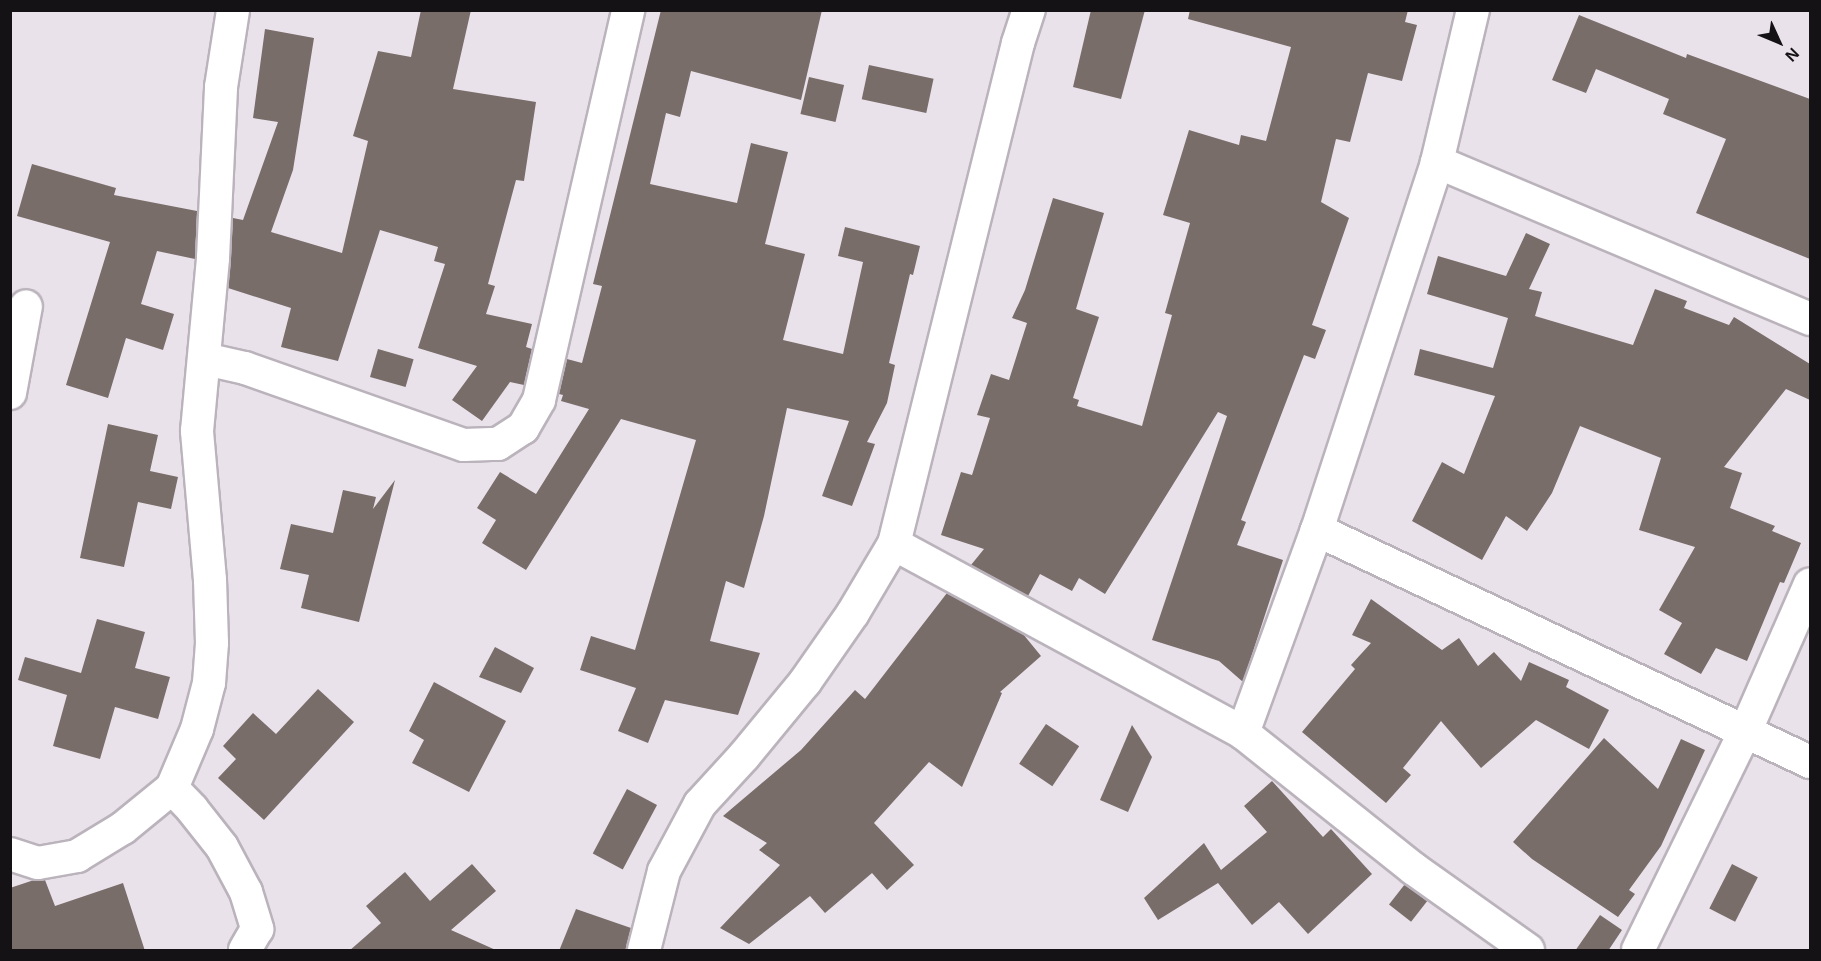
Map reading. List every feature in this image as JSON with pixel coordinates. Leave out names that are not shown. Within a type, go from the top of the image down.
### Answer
[{"type":"street","points":[[10,854],[38,863],[77,856],[123,828],[172,788],[197,729],[209,683],[212,643],[210,580],[197,431],[206,359],[221,87],[233,10]]},
{"type":"street","points":[[206,359],[245,368],[464,445],[498,444],[523,428],[539,400],[628,10]]},
{"type":"street","points":[[644,951],[664,871],[700,804],[744,756],[805,682],[853,613],[894,544],[1018,44],[1029,10]]},
{"type":"street","points":[[1243,734],[1317,530],[1437,162],[1473,10]]},
{"type":"street","points":[[1437,162],[1810,319]]},
{"type":"street","points":[[10,393],[26,306]]},
{"type":"street","points":[[1317,530],[1810,762]]},
{"type":"street","points":[[894,544],[1243,734],[1414,869],[1528,951]]},
{"type":"street","points":[[1638,951],[1746,730],[1810,584]]},
{"type":"street","points":[[172,788],[192,808],[222,847],[246,892],[257,928],[245,951]]},
{"type":"building","points":[[421,10],[471,10],[453,89],[536,102],[524,181],[516,180],[488,284],[495,286],[486,314],[532,324],[526,347],[532,349],[524,385],[510,382],[482,421],[452,400],[477,366],[418,348],[445,264],[434,261],[438,247],[380,230],[338,361],[281,347],[291,308],[228,288],[233,218],[243,220],[278,122],[253,118],[265,29],[314,38],[293,170],[271,232],[342,253],[368,141],[353,136],[378,51],[411,57]]},
{"type":"building","points":[[661,10],[822,10],[801,100],[691,71],[680,117],[666,113],[650,184],[737,203],[751,143],[788,152],[765,244],[805,254],[783,340],[843,354],[863,262],[838,256],[845,227],[920,246],[913,275],[910,274],[889,363],[895,365],[887,403],[867,442],[875,444],[852,506],[822,496],[849,421],[787,408],[764,516],[744,588],[726,581],[710,641],[760,653],[738,715],[665,700],[648,743],[618,731],[636,688],[580,670],[591,636],[635,650],[696,440],[621,419],[526,570],[482,543],[496,520],[477,508],[500,472],[536,494],[589,409],[561,401],[563,395],[559,394],[567,359],[582,363],[602,286],[593,284]]},
{"type":"building","points":[[1091,10],[1145,10],[1121,99],[1073,87]]},
{"type":"building","points":[[1190,10],[1408,10],[1405,22],[1417,25],[1402,81],[1368,73],[1350,142],[1336,139],[1321,202],[1349,218],[1312,325],[1326,330],[1315,359],[1304,355],[1241,520],[1246,522],[1237,545],[1283,560],[1243,682],[1219,661],[1152,640],[1227,416],[1218,412],[1105,594],[1079,578],[1072,591],[1040,574],[1028,596],[971,565],[984,549],[941,535],[961,472],[972,475],[990,418],[977,415],[991,374],[1009,380],[1027,323],[1012,318],[1025,290],[1053,198],[1104,213],[1076,309],[1099,317],[1073,398],[1079,400],[1077,406],[1142,426],[1172,315],[1165,313],[1190,223],[1163,215],[1189,130],[1239,145],[1241,135],[1266,141],[1291,47],[1188,19]]},
{"type":"building","points":[[1579,15],[1686,58],[1687,54],[1810,99],[1810,259],[1696,213],[1726,139],[1663,114],[1669,99],[1596,69],[1586,93],[1552,80]]},
{"type":"building","points":[[869,65],[934,79],[926,113],[862,99]]},
{"type":"building","points":[[809,77],[844,85],[836,122],[800,114]]},
{"type":"building","points":[[32,164],[116,188],[114,195],[197,211],[195,259],[157,251],[141,304],[174,314],[163,350],[126,338],[108,398],[66,385],[110,242],[17,216]]},
{"type":"building","points":[[1526,233],[1550,244],[1529,289],[1542,292],[1535,316],[1633,345],[1655,289],[1687,301],[1684,308],[1729,325],[1734,317],[1810,364],[1810,400],[1786,389],[1724,467],[1742,473],[1730,508],[1775,526],[1772,531],[1801,543],[1784,583],[1780,582],[1747,661],[1716,648],[1701,674],[1664,654],[1682,623],[1659,610],[1695,547],[1639,530],[1661,458],[1580,426],[1552,493],[1527,531],[1506,516],[1482,560],[1412,521],[1442,462],[1464,474],[1495,396],[1414,375],[1420,349],[1493,368],[1508,318],[1427,294],[1438,256],[1506,276]]},
{"type":"building","points":[[378,349],[414,359],[406,387],[370,377]]},
{"type":"building","points":[[108,424],[158,435],[150,471],[178,477],[171,509],[138,502],[124,567],[80,558]]},
{"type":"building","points":[[395,480],[359,622],[301,608],[309,575],[280,569],[291,524],[333,533],[343,490],[376,497],[373,509]]},
{"type":"building","points":[[947,593],[1023,634],[1041,656],[1000,692],[1002,693],[962,787],[929,762],[874,823],[914,865],[887,890],[872,873],[825,913],[810,896],[749,944],[720,928],[780,865],[759,850],[767,843],[723,816],[801,750],[855,690],[865,699]]},
{"type":"building","points":[[1371,599],[1442,650],[1459,638],[1478,666],[1494,652],[1521,681],[1529,662],[1569,680],[1566,687],[1609,710],[1589,749],[1536,720],[1481,768],[1441,721],[1403,768],[1411,775],[1386,803],[1302,732],[1355,669],[1351,665],[1371,643],[1352,635]]},
{"type":"building","points":[[97,619],[145,632],[135,668],[170,677],[158,719],[115,707],[100,759],[53,746],[67,695],[18,680],[25,657],[81,673]]},
{"type":"building","points":[[495,647],[534,668],[521,693],[479,677]]},
{"type":"building","points":[[434,682],[506,721],[469,792],[412,763],[424,740],[409,731]]},
{"type":"building","points":[[318,689],[354,722],[264,820],[218,778],[236,759],[223,746],[253,713],[276,734]]},
{"type":"building","points":[[1046,724],[1079,746],[1052,786],[1019,764]]},
{"type":"building","points":[[1132,725],[1152,757],[1128,812],[1100,800]]},
{"type":"building","points":[[1604,738],[1658,789],[1681,739],[1705,750],[1661,846],[1629,890],[1635,894],[1618,917],[1532,859],[1513,842]]},
{"type":"building","points":[[1272,781],[1323,837],[1331,829],[1372,874],[1308,934],[1279,902],[1252,925],[1218,883],[1158,920],[1144,898],[1204,843],[1221,870],[1267,832],[1244,806]]},
{"type":"building","points":[[627,789],[657,805],[623,869],[593,853]]},
{"type":"building","points":[[472,864],[496,891],[451,930],[498,951],[349,951],[381,923],[366,906],[405,872],[430,901]]},
{"type":"building","points":[[1732,864],[1758,877],[1735,922],[1709,909]]},
{"type":"building","points":[[34,880],[45,880],[55,906],[123,883],[145,951],[10,951],[10,888]]},
{"type":"building","points":[[1405,884],[1427,901],[1411,922],[1389,904]]},
{"type":"building","points":[[576,909],[631,928],[625,951],[559,951]]},
{"type":"building","points":[[1600,915],[1622,930],[1608,951],[1575,951]]}]
